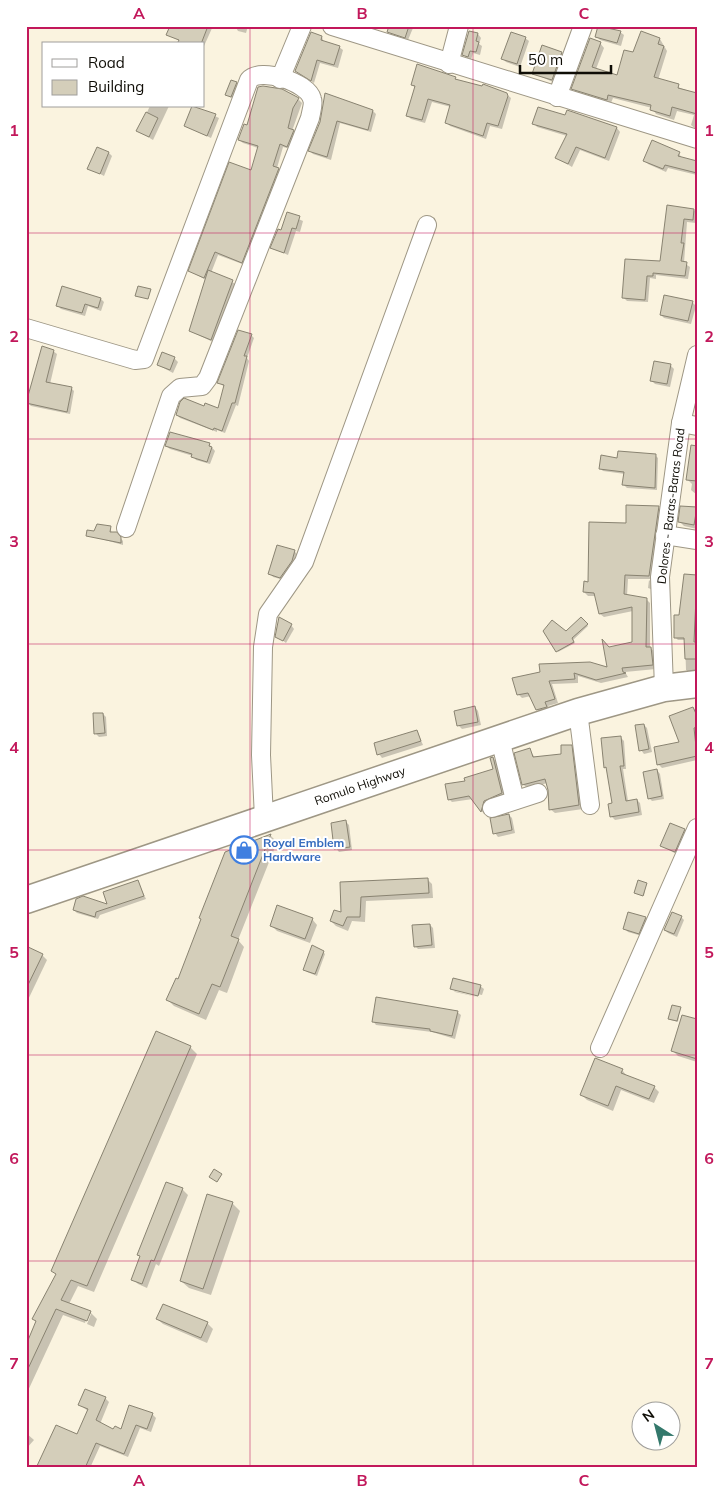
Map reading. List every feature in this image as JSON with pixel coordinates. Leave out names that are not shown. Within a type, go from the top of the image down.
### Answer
[{"type":"highway","name":"Romulo Highway","points":[[26,900],[578,712],[664,688],[697,684]]},
{"type":"street","points":[[280,79],[302,26]]},
{"type":"street","points":[[332,26],[697,140]]},
{"type":"street","points":[[449,64],[459,26]]},
{"type":"street","points":[[556,97],[583,26]]},
{"type":"street","points":[[26,328],[135,360],[144,360],[249,80],[256,74],[264,74],[303,86],[309,92],[313,100],[310,118],[208,378],[202,386],[180,388],[171,396],[126,528]]},
{"type":"street","points":[[264,818],[261,755],[263,647],[268,614],[304,562],[427,225]]},
{"type":"street","name":"Dolores - Baras-Baras Road","points":[[664,688],[660,577],[665,535],[689,424],[697,355]]},
{"type":"street","points":[[665,535],[697,540]]},
{"type":"street","points":[[578,712],[590,804]]},
{"type":"street","points":[[500,739],[515,800]]},
{"type":"street","points":[[492,808],[538,793]]},
{"type":"street","points":[[600,1048],[697,828]]},
{"type":"building","points":[[170,26],[208,26],[202,42],[178,42],[179,40],[166,35]]},
{"type":"building","points":[[389,26],[409,26],[405,38],[387,32]]},
{"type":"building","points":[[598,26],[621,31],[617,43],[595,37]]},
{"type":"building","points":[[469,31],[478,33],[476,41],[479,42],[476,52],[470,51],[468,57],[462,55]]},
{"type":"building","points":[[641,31],[660,38],[658,44],[664,46],[654,77],[679,84],[678,88],[697,93],[697,114],[672,107],[670,116],[650,110],[651,105],[608,95],[607,100],[571,89],[590,38],[601,42],[592,67],[617,75],[624,50],[633,52]]},
{"type":"building","points":[[311,32],[322,36],[321,40],[340,46],[334,65],[317,60],[311,81],[295,71]]},
{"type":"building","points":[[511,32],[526,37],[517,64],[501,59]]},
{"type":"building","points":[[542,45],[562,52],[552,80],[532,74]]},
{"type":"building","points":[[417,64],[456,77],[455,79],[482,86],[483,84],[507,93],[508,96],[498,126],[487,123],[483,136],[445,123],[450,105],[428,99],[422,120],[406,116],[415,86],[411,85]]},
{"type":"building","points":[[231,80],[237,82],[231,97],[225,95]]},
{"type":"building","points":[[258,87],[282,89],[299,98],[293,108],[288,128],[294,130],[287,147],[280,144],[273,166],[279,168],[242,263],[215,252],[204,278],[188,271],[229,162],[251,170],[258,146],[238,140],[244,124],[247,125]]},
{"type":"building","points":[[325,93],[373,110],[368,130],[337,121],[327,157],[308,151],[320,122]]},
{"type":"building","points":[[538,107],[565,115],[567,110],[617,127],[605,158],[576,147],[568,164],[555,158],[567,134],[532,124]]},
{"type":"building","points":[[191,108],[198,108],[216,114],[207,136],[184,126]]},
{"type":"building","points":[[146,112],[158,118],[149,137],[136,131]]},
{"type":"building","points":[[652,140],[680,152],[678,156],[697,161],[697,173],[665,165],[663,169],[643,161]]},
{"type":"building","points":[[97,147],[109,152],[100,174],[87,169]]},
{"type":"building","points":[[667,205],[694,209],[693,220],[684,219],[681,243],[684,243],[681,261],[687,262],[685,276],[653,273],[653,276],[647,276],[645,300],[622,298],[625,259],[660,261]]},
{"type":"building","points":[[287,212],[300,216],[296,229],[292,228],[284,253],[270,248],[278,229],[281,230]]},
{"type":"building","points":[[208,270],[233,280],[211,340],[189,331]]},
{"type":"building","points":[[62,286],[101,298],[98,308],[85,304],[82,313],[56,306]]},
{"type":"building","points":[[138,286],[151,289],[148,299],[135,296]]},
{"type":"building","points":[[664,295],[693,301],[688,321],[660,315]]},
{"type":"building","points":[[238,330],[252,334],[244,356],[247,356],[235,403],[232,403],[222,431],[214,428],[213,430],[176,415],[180,402],[184,398],[204,406],[205,403],[218,408],[224,385],[217,383]]},
{"type":"building","points":[[42,346],[54,350],[46,382],[72,387],[67,412],[26,403]]},
{"type":"building","points":[[162,352],[175,357],[170,370],[157,365]]},
{"type":"building","points":[[654,361],[671,364],[667,384],[650,381]]},
{"type":"building","points":[[170,432],[210,443],[209,446],[212,447],[207,462],[191,457],[192,454],[165,446]]},
{"type":"building","points":[[691,445],[697,446],[697,481],[686,480]]},
{"type":"building","points":[[618,451],[656,454],[655,488],[622,485],[624,472],[599,469],[601,455],[617,458]]},
{"type":"building","points":[[626,505],[659,506],[649,576],[625,575],[624,594],[647,598],[646,647],[651,647],[653,665],[622,668],[623,672],[626,673],[596,680],[574,673],[575,679],[549,681],[555,699],[545,702],[547,707],[536,710],[528,693],[517,695],[512,678],[540,672],[539,664],[590,662],[607,667],[602,639],[609,647],[632,642],[632,607],[599,614],[594,593],[583,592],[584,581],[588,582],[589,522],[626,523]]},
{"type":"building","points":[[680,506],[697,507],[694,525],[678,522]]},
{"type":"building","points":[[97,524],[111,526],[110,532],[117,532],[121,537],[121,543],[86,536],[87,530],[94,531]]},
{"type":"building","points":[[277,545],[295,550],[292,561],[280,578],[268,574]]},
{"type":"building","points":[[684,574],[697,575],[694,642],[697,642],[697,659],[685,659],[684,638],[674,638],[674,615],[679,615]]},
{"type":"building","points":[[279,617],[292,624],[283,641],[275,637]]},
{"type":"building","points":[[581,617],[588,624],[572,638],[574,642],[556,652],[543,631],[552,620],[566,631]]},
{"type":"building","points":[[475,706],[478,722],[457,726],[454,711]]},
{"type":"building","points":[[693,707],[697,716],[697,727],[694,728],[697,756],[657,765],[654,747],[679,742],[669,716]]},
{"type":"building","points":[[93,713],[103,713],[105,733],[94,734]]},
{"type":"building","points":[[644,724],[649,749],[639,751],[635,725]]},
{"type":"building","points":[[417,730],[421,741],[377,755],[374,743]]},
{"type":"building","points":[[621,736],[624,766],[620,766],[626,801],[637,799],[639,812],[610,817],[608,804],[612,803],[606,767],[604,768],[601,738]]},
{"type":"building","points":[[561,745],[572,745],[579,805],[549,810],[548,790],[545,779],[522,785],[514,753],[530,748],[533,757],[561,754]]},
{"type":"building","points":[[493,757],[502,793],[484,801],[481,812],[469,796],[448,800],[445,784],[465,781],[464,778],[493,769],[490,758]]},
{"type":"building","points":[[657,769],[662,796],[648,799],[643,772]]},
{"type":"building","points":[[509,814],[512,830],[493,834],[490,818]]},
{"type":"building","points":[[346,820],[350,847],[334,849],[331,823]]},
{"type":"building","points":[[670,823],[685,829],[675,852],[660,846]]},
{"type":"building","points":[[271,834],[231,936],[239,939],[220,987],[212,984],[199,1014],[166,1000],[176,978],[178,979],[225,852]]},
{"type":"building","points":[[428,878],[429,893],[361,897],[360,917],[347,917],[343,926],[330,921],[334,910],[341,912],[340,882]]},
{"type":"building","points":[[138,880],[144,896],[96,912],[95,917],[73,910],[76,899],[83,896],[107,904],[103,892]]},
{"type":"building","points":[[638,880],[647,883],[643,896],[634,893]]},
{"type":"building","points":[[277,905],[313,918],[305,939],[270,926]]},
{"type":"building","points":[[628,912],[646,917],[639,934],[623,929]]},
{"type":"building","points":[[672,912],[682,916],[674,934],[664,930]]},
{"type":"building","points":[[430,924],[432,945],[414,947],[412,925]]},
{"type":"building","points":[[312,945],[324,951],[315,974],[303,970]]},
{"type":"building","points":[[26,946],[43,954],[26,989]]},
{"type":"building","points":[[453,978],[481,985],[478,996],[450,989]]},
{"type":"building","points":[[376,997],[458,1011],[452,1036],[430,1031],[430,1029],[372,1022]]},
{"type":"building","points":[[672,1005],[681,1007],[677,1021],[668,1019]]},
{"type":"building","points":[[682,1015],[697,1019],[697,1059],[671,1051]]},
{"type":"building","points":[[156,1031],[191,1046],[87,1286],[71,1280],[61,1300],[91,1311],[87,1321],[56,1309],[26,1373],[26,1345],[36,1321],[32,1319],[56,1274],[51,1271]]},
{"type":"building","points":[[595,1058],[623,1069],[621,1073],[655,1086],[649,1099],[616,1086],[608,1106],[580,1095]]},
{"type":"building","points":[[214,1169],[222,1174],[217,1182],[209,1177]]},
{"type":"building","points":[[166,1182],[183,1188],[154,1261],[151,1260],[142,1284],[131,1280],[140,1256],[137,1255]]},
{"type":"building","points":[[207,1194],[233,1202],[203,1289],[180,1281]]},
{"type":"building","points":[[163,1304],[208,1322],[201,1338],[156,1319]]},
{"type":"building","points":[[85,1389],[106,1397],[96,1420],[113,1429],[115,1426],[121,1429],[129,1405],[153,1413],[147,1429],[136,1425],[124,1454],[96,1443],[85,1468],[36,1468],[56,1425],[77,1434],[88,1409],[78,1405]]},
{"type":"place","name":"Royal Emblem Hardware","points":[[244,850]]}]
